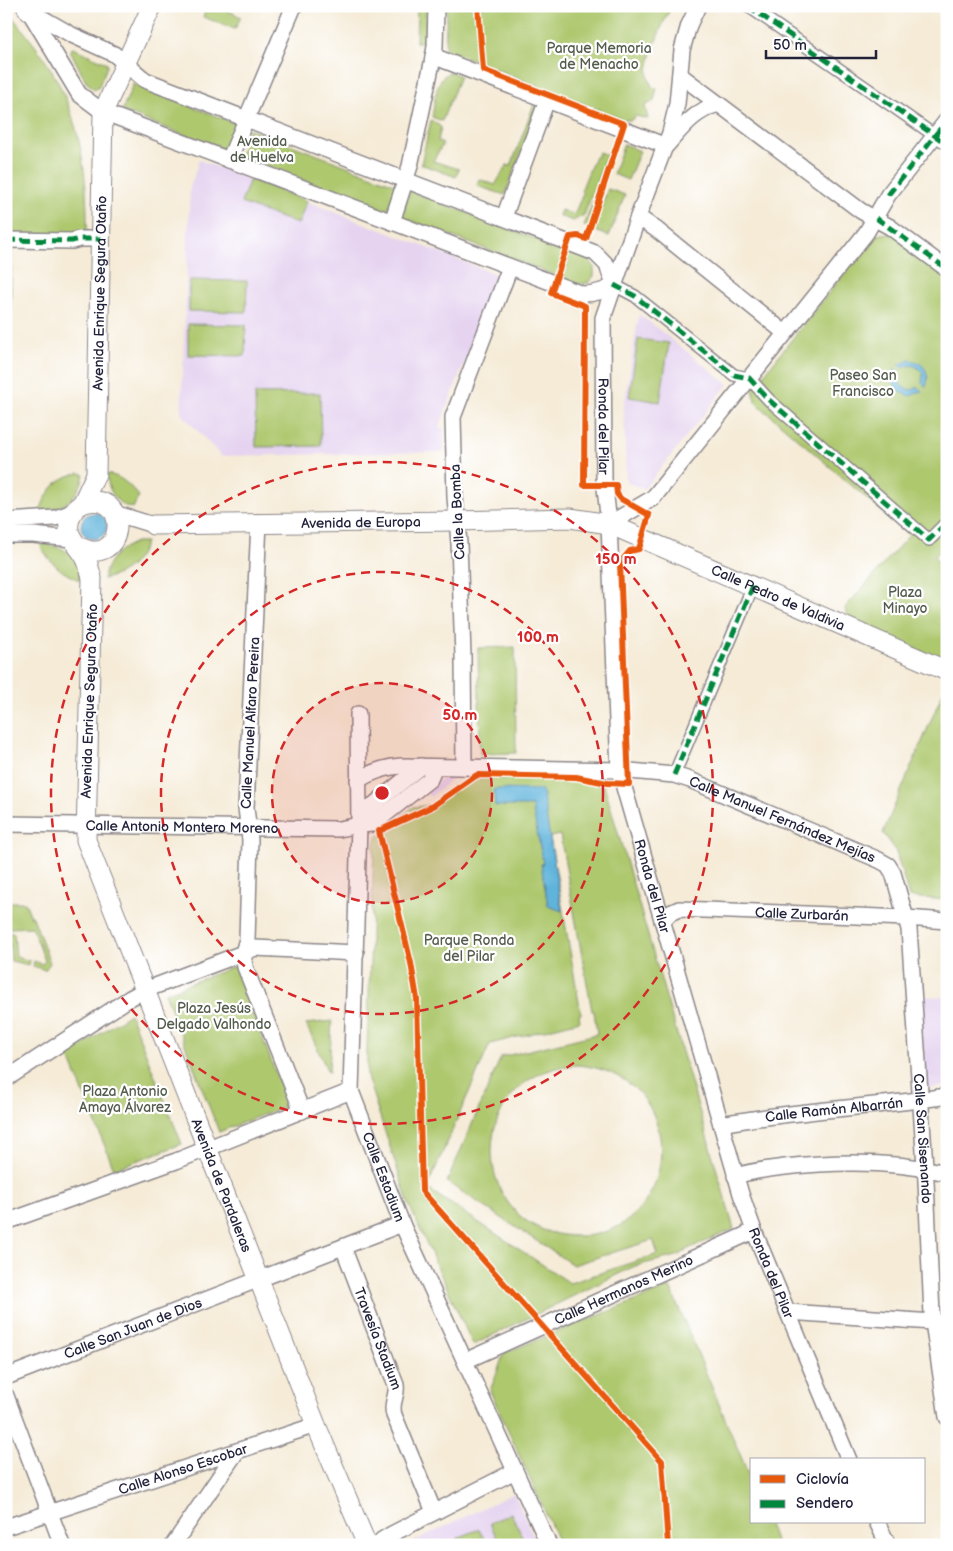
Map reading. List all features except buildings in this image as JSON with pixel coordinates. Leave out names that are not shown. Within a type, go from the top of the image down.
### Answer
[{"type":"street","points":[[103,112],[152,6]]},
{"type":"street","points":[[229,160],[294,6]]},
{"type":"street","points":[[392,222],[410,166],[433,56],[436,6]]},
{"type":"street","points":[[666,146],[677,104],[682,50],[689,25],[698,6]]},
{"type":"street","points":[[748,6],[941,140]]},
{"type":"street","points":[[27,8],[72,35],[114,54],[145,80],[595,253],[607,265],[614,285],[635,296],[734,375],[749,378],[769,400],[930,540],[947,522]]},
{"type":"street","points":[[27,8],[79,94],[103,112],[582,294],[607,290],[614,285]]},
{"type":"street","points":[[433,56],[666,146]]},
{"type":"street","points":[[680,76],[861,211],[876,218],[947,268]]},
{"type":"street","points":[[504,217],[547,100]]},
{"type":"street","points":[[666,146],[691,118],[705,108],[718,104]]},
{"type":"street","name":"Avenida Enrique Segura Otaño","points":[[77,508],[96,474],[103,112]]},
{"type":"street","points":[[609,524],[653,498],[866,233],[888,195],[941,140],[947,120]]},
{"type":"street","name":"Ronda del Pilar","points":[[666,146],[614,285],[603,318],[602,330],[604,479],[609,524],[619,770],[720,1124],[754,1231],[848,1458]]},
{"type":"street","points":[[638,217],[657,230],[785,333]]},
{"type":"street","points":[[6,240],[72,241],[79,239],[101,239]]},
{"type":"street","name":"Calle la Bomba","points":[[464,767],[463,656],[453,417],[510,266]]},
{"type":"street","points":[[6,521],[55,518],[88,502],[99,502],[114,512],[118,524],[116,537]]},
{"type":"street","points":[[76,543],[68,526],[77,508]]},
{"type":"street","name":"Avenida de Europa","points":[[114,512],[153,525],[570,518],[609,524]]},
{"type":"street","name":"Calle Manuel Alfaro Pereira","points":[[243,953],[247,939],[250,840],[246,808],[259,522]]},
{"type":"street","name":"Calle Pedro de Valdivia","points":[[609,524],[947,671]]},
{"type":"street","points":[[6,535],[33,535],[76,543],[90,551],[100,550],[108,546],[116,537],[132,528],[153,525]]},
{"type":"street","name":"Avenida Enrique Segura Otaño","points":[[76,543],[87,561],[92,578],[85,825]]},
{"type":"street","points":[[674,775],[753,586]]},
{"type":"street","name":"Calle Estadium","points":[[358,714],[359,825],[351,1091],[402,1224],[549,1545]]},
{"type":"street","name":"Calle Manuel Fernández Mejías","points":[[358,780],[386,767],[619,770],[674,775],[690,780],[884,862],[893,872],[906,918]]},
{"type":"street","points":[[359,825],[365,812],[428,767]]},
{"type":"street","name":"Calle Antonio Montero Moreno","points":[[6,824],[338,829],[359,825]]},
{"type":"street","name":"Avenida de Pardaleras","points":[[85,825],[86,840],[316,1425],[367,1545]]},
{"type":"street","name":"Calle Zurbarán","points":[[662,921],[670,913],[678,909],[947,921]]},
{"type":"street","name":"Calle San Sisenando","points":[[906,918],[909,929],[925,1169],[947,1417]]},
{"type":"street","points":[[6,1079],[145,990],[256,948],[356,953]]},
{"type":"street","points":[[243,953],[245,966],[302,1110]]},
{"type":"street","points":[[6,1222],[208,1149],[351,1091]]},
{"type":"street","name":"Calle Ramón Albarrán","points":[[720,1124],[947,1096]]},
{"type":"street","points":[[736,1176],[758,1170],[835,1163],[876,1164],[947,1173]]},
{"type":"street","name":"Calle San Juan de Dios","points":[[6,1377],[402,1224]]},
{"type":"street","name":"Calle Hermanos Merino","points":[[465,1361],[754,1231]]},
{"type":"street","name":"Travesía Stadium","points":[[343,1247],[396,1385],[397,1390],[392,1403],[394,1415],[434,1512]]},
{"type":"street","points":[[788,1312],[940,1323]]},
{"type":"street","points":[[6,1396],[62,1545]]},
{"type":"street","name":"Calle Alonso Escobar","points":[[6,1527],[316,1425]]},
{"type":"street","points":[[173,1545],[237,1451]]},
{"type":"street","points":[[378,1545],[382,1540],[515,1471]]},
{"type":"street","points":[[879,1524],[888,1545]]},
{"type":"shaded area","points":[[199,160],[498,275],[439,428],[444,428],[444,452],[221,456],[181,413],[190,188]]},
{"type":"shaded area","points":[[639,314],[728,384],[644,489],[626,482],[624,405]]},
{"type":"shaded area","points":[[450,772],[454,777],[430,797],[426,792]]},
{"type":"shaded area","points":[[919,996],[947,997],[947,1086],[925,1089]]},
{"type":"shaded area","points":[[514,1493],[537,1545],[407,1545]]},
{"type":"green space","points":[[194,6],[218,6],[241,17],[235,29],[203,17],[205,12]]},
{"type":"green space","points":[[417,6],[430,6],[429,42],[416,42]]},
{"type":"green space","name":"Parque Memoria de Menacho","points":[[447,6],[672,6],[660,30],[648,68],[648,76],[652,87],[657,88],[654,101],[645,106],[648,119],[636,116],[631,120],[624,120],[445,49]]},
{"type":"green space","points":[[6,9],[47,63],[70,109],[81,150],[87,212],[87,234],[12,247],[8,440],[6,440]]},
{"type":"green space","points":[[73,48],[107,63],[98,88],[94,89],[86,82],[70,50]]},
{"type":"green space","points":[[452,72],[460,76],[442,121],[432,117],[435,98],[442,78]]},
{"type":"green space","name":"Avenida de Huelva","points":[[133,84],[237,124],[226,151],[122,111]]},
{"type":"green space","points":[[534,104],[539,105],[505,195],[477,186],[479,179],[495,185],[507,165],[511,166]]},
{"type":"green space","points":[[431,120],[441,127],[438,141],[443,144],[433,161],[459,169],[456,177],[421,164]]},
{"type":"green space","name":"Avenida de Huelva","points":[[249,129],[397,185],[387,212],[239,156]]},
{"type":"green space","points":[[624,144],[640,151],[628,180],[613,174]]},
{"type":"green space","points":[[599,152],[607,155],[584,215],[573,221],[559,216],[561,210],[574,215],[583,193],[581,191],[595,156],[597,157]]},
{"type":"green space","points":[[250,179],[307,201],[298,224],[241,203]]},
{"type":"green space","points":[[599,186],[603,188],[588,228],[584,226]]},
{"type":"green space","points":[[608,189],[625,195],[609,236],[592,230]]},
{"type":"green space","points":[[410,191],[588,259],[594,266],[594,276],[588,283],[578,284],[401,217]]},
{"type":"green space","name":"Paseo San Francisco","points":[[897,232],[947,272],[947,545],[934,557],[947,572],[947,662],[848,621],[845,608],[909,535],[755,402],[753,388],[875,235]]},
{"type":"green space","points":[[189,280],[247,281],[246,312],[189,311]]},
{"type":"green space","points":[[188,324],[246,325],[245,356],[188,355]]},
{"type":"green space","points":[[638,339],[669,343],[660,402],[629,397]]},
{"type":"green space","points":[[320,393],[321,446],[256,447],[255,394]]},
{"type":"green space","points":[[79,473],[84,474],[82,482],[69,501],[56,508],[40,511],[46,497],[54,486],[65,478]]},
{"type":"green space","points":[[107,474],[121,479],[139,496],[133,508],[127,507],[117,500],[111,491]]},
{"type":"green space","points":[[136,542],[146,542],[135,562],[124,571],[103,579],[114,556]]},
{"type":"green space","points":[[42,543],[58,547],[70,554],[77,564],[80,580],[68,575],[53,563],[41,547]]},
{"type":"green space","points":[[515,647],[516,753],[480,754],[478,648]]},
{"type":"green space","points":[[947,689],[947,900],[909,897],[895,849],[883,833],[943,692]]},
{"type":"green space","name":"Parque Ronda del Pilar","points":[[470,778],[602,778],[734,1229],[690,1248],[680,1255],[635,1266],[473,1345],[409,1205],[367,1077],[374,848],[377,837],[413,807],[435,805]],"holes":[[[560,835],[597,1034],[501,1057],[447,1182],[573,1265],[653,1240],[658,1254],[570,1283],[427,1188],[490,1044],[580,1021],[579,1015],[581,1014],[550,837]],[[578,1065],[616,1076],[642,1096],[657,1124],[661,1155],[654,1185],[638,1211],[612,1229],[577,1236],[541,1229],[514,1210],[498,1183],[492,1153],[497,1122],[513,1094],[540,1074]]]},
{"type":"green space","points":[[7,902],[25,902],[31,917],[33,917],[50,963],[45,970],[33,966],[34,961],[42,964],[45,961],[32,927],[9,928]]},
{"type":"green space","points":[[9,933],[14,933],[16,957],[30,961],[29,965],[11,961]]},
{"type":"green space","name":"Plaza Jesús Delgado Valhondo","points":[[235,966],[288,1105],[219,1132],[165,993]]},
{"type":"green space","name":"Plaza Antonio Amaya Álvarez","points":[[130,1014],[182,1144],[114,1169],[68,1055]]},
{"type":"green space","points":[[332,1021],[329,1072],[328,1072],[306,1024]]},
{"type":"green space","points":[[670,1287],[750,1478],[750,1524],[769,1524],[777,1545],[560,1545],[490,1391],[504,1353]]},
{"type":"green space","points":[[511,1513],[526,1545],[500,1545],[490,1523]]},
{"type":"green space","points":[[479,1529],[487,1545],[461,1545],[458,1538]]},
{"type":"water","points":[[910,360],[919,363],[925,369],[928,377],[926,387],[922,383],[923,374],[919,369],[914,366],[903,368],[898,365]]},
{"type":"water","points":[[895,369],[899,372],[898,379],[902,387],[912,390],[918,387],[922,391],[910,396],[898,390],[893,378]]},
{"type":"water","points":[[94,513],[103,517],[107,526],[103,535],[94,539],[85,535],[81,526],[85,517]]},
{"type":"water","points":[[494,789],[542,790],[562,911],[548,906],[541,864],[543,863],[532,806],[495,806]]},
{"type":"marked path","points":[[748,6],[947,144]]},
{"type":"marked path","points":[[888,195],[947,120]]},
{"type":"marked path","points":[[876,218],[947,269]]},
{"type":"marked path","points":[[6,240],[72,241],[79,239],[101,239]]},
{"type":"marked path","points":[[614,285],[635,296],[734,375],[749,378],[769,400],[929,540],[947,522]]},
{"type":"marked path","points":[[674,775],[753,586]]},
{"type":"cycle path","points":[[478,6],[483,70],[624,124],[586,239],[578,236],[570,237],[551,293],[585,306],[584,485],[616,485],[617,494],[621,499],[649,515],[639,549],[630,551],[620,563],[629,784],[607,783],[576,777],[477,775],[431,807],[379,831],[411,963],[417,999],[422,1191],[662,1461],[668,1545]]},
{"type":"park label","name":"Plaza Minayo","points":[[905,600]]}]
